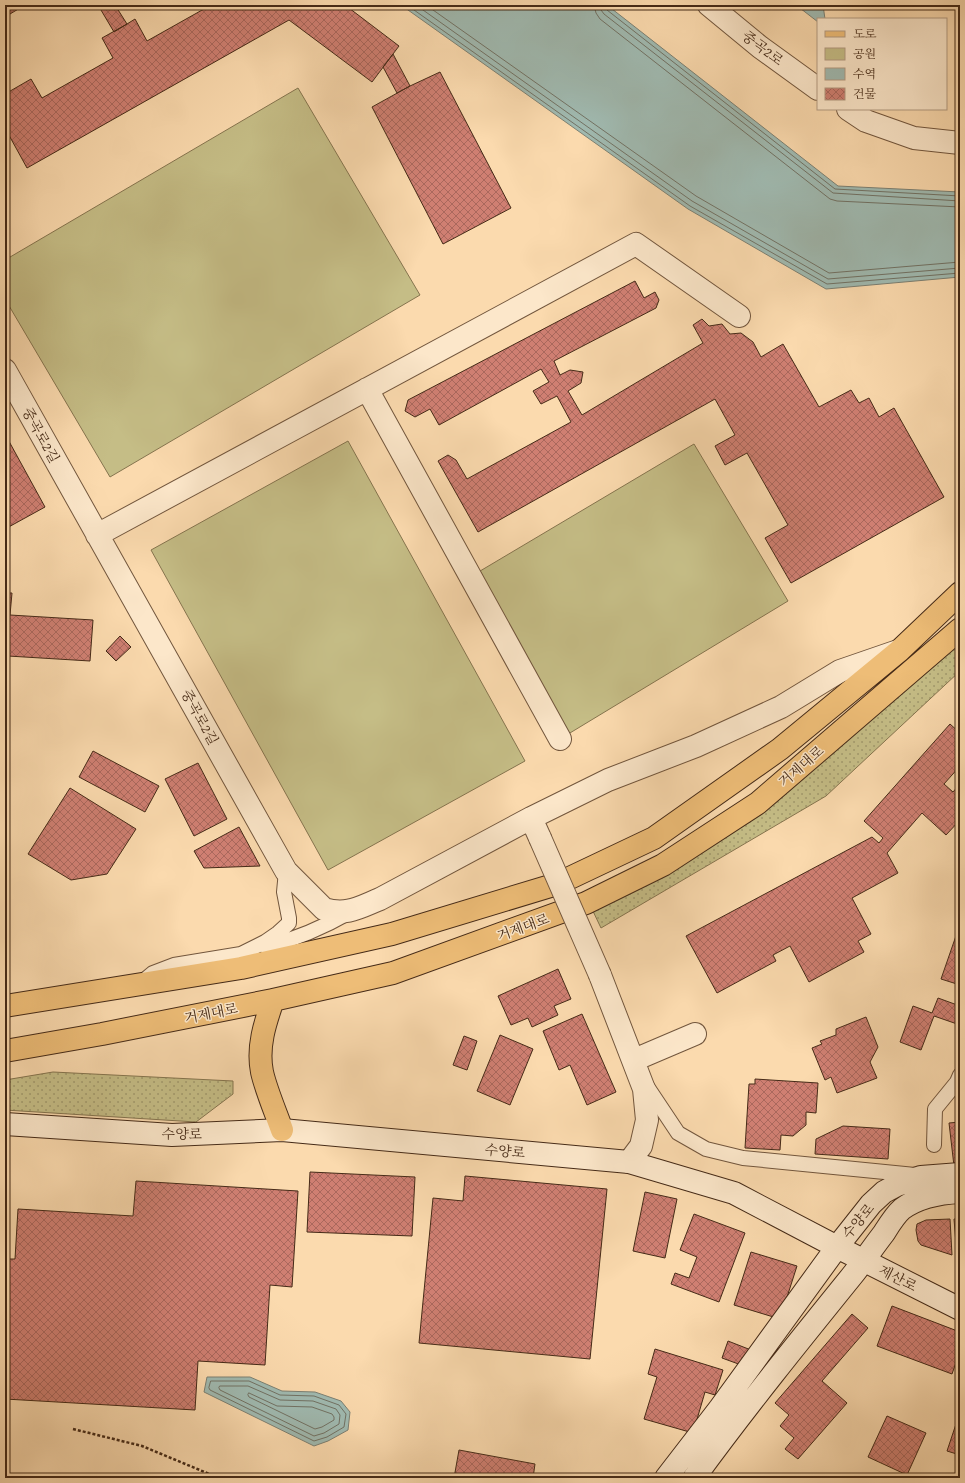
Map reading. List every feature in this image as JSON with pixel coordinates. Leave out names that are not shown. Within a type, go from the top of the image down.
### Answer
[{"type":"main road","name":"거제대로","points":[[5,1006],[241,968],[392,934],[557,884],[654,838],[780,749],[899,651],[960,593]]},
{"type":"main road","name":"거제대로","points":[[5,1051],[102,1034],[274,1000],[393,973],[586,903],[663,865],[758,803],[960,629]]},
{"type":"main road","points":[[274,1000],[264,1026],[261,1051],[262,1072],[282,1130]]},
{"type":"street","name":"중곡2로","points":[[709,5],[760,47],[817,88]]},
{"type":"street","points":[[850,110],[866,121],[914,138],[960,143]]},
{"type":"street","points":[[97,535],[636,244],[738,316]]},
{"type":"street","name":"중곡로2길","points":[[5,370],[286,872],[324,909],[346,912],[354,910]]},
{"type":"street","points":[[366,389],[560,739]]},
{"type":"street","points":[[354,910],[396,891],[531,818],[608,780],[696,746],[781,707],[840,671],[899,651]]},
{"type":"street","points":[[531,818],[600,975],[644,1089],[647,1120],[641,1146],[629,1162]]},
{"type":"street","points":[[636,1067],[695,1034]]},
{"type":"street","name":"수양로","points":[[5,1124],[172,1135],[282,1130],[629,1162],[734,1193],[837,1247],[871,1204],[884,1192],[897,1184],[921,1177],[960,1174]]},
{"type":"street","name":"수양로","points":[[694,1478],[737,1419],[864,1261],[901,1210],[911,1203],[922,1199],[944,1193],[960,1192]]},
{"type":"street","points":[[666,1478],[720,1408],[837,1247]]},
{"type":"street","name":"제산로","points":[[837,1247],[960,1309]]},
{"type":"lane","points":[[241,954],[272,938],[288,923],[289,918],[284,892],[286,872]]},
{"type":"lane","points":[[136,985],[153,973],[174,965],[241,954],[305,934],[332,923],[354,910]]},
{"type":"lane","points":[[636,1067],[678,1133],[706,1149],[743,1158],[909,1175],[938,1176]]},
{"type":"lane","points":[[934,1145],[935,1109],[960,1075]]},
{"type":"path","points":[[73,1429],[142,1446],[219,1478]]},
{"type":"green space","points":[[298,88],[420,295],[110,477],[5,299],[5,260]]},
{"type":"green space","points":[[348,441],[525,761],[328,870],[151,550]]},
{"type":"green space","points":[[694,444],[788,601],[560,739],[470,577]]},
{"type":"green space","points":[[960,639],[960,671],[826,796],[601,928],[591,907],[666,869]]},
{"type":"green space","points":[[53,1072],[233,1081],[233,1094],[196,1122],[5,1110],[5,1080]]},
{"type":"water","points":[[401,5],[607,5],[838,186],[960,192],[960,277],[826,289],[688,209]]},
{"type":"water","points":[[796,5],[823,5],[825,18],[817,18],[817,21]]},
{"type":"water","points":[[207,1377],[250,1377],[282,1391],[315,1392],[341,1401],[350,1412],[348,1430],[328,1441],[314,1446],[204,1392]]},
{"type":"building","points":[[5,5],[25,5],[5,17]]},
{"type":"building","points":[[98,5],[115,5],[127,24],[114,32]]},
{"type":"building","points":[[211,5],[345,5],[399,46],[372,82],[289,20],[27,168],[5,128],[5,94],[31,79],[42,98],[113,58],[102,38],[135,19],[147,41]]},
{"type":"building","points":[[393,54],[410,86],[397,93],[383,67]]},
{"type":"building","points":[[440,72],[511,208],[443,244],[372,107],[410,86]]},
{"type":"building","points":[[635,281],[644,298],[655,292],[659,300],[656,308],[554,361],[560,375],[570,370],[583,372],[581,383],[568,391],[582,415],[703,343],[693,325],[702,319],[709,326],[722,324],[730,334],[741,333],[753,342],[761,357],[783,344],[819,407],[851,390],[859,403],[869,398],[879,417],[894,408],[944,497],[791,583],[765,538],[788,525],[747,453],[725,465],[715,446],[735,435],[715,399],[478,532],[438,461],[448,455],[456,460],[467,479],[571,422],[557,396],[541,404],[533,391],[549,382],[541,369],[439,425],[430,409],[415,417],[405,411],[408,400]]},
{"type":"building","points":[[5,434],[45,507],[5,529]]},
{"type":"building","points":[[5,593],[12,593],[10,615],[93,620],[90,661],[8,656],[9,637],[5,637]]},
{"type":"building","points":[[120,636],[131,647],[116,661],[106,651]]},
{"type":"building","points":[[950,724],[960,733],[960,766],[944,784],[953,792],[960,784],[960,820],[946,835],[922,813],[887,853],[898,873],[852,898],[871,934],[858,941],[864,952],[809,982],[790,946],[773,955],[776,961],[717,993],[686,936],[872,837],[879,843],[883,838],[864,821]]},
{"type":"building","points":[[93,751],[159,786],[145,812],[79,777]]},
{"type":"building","points":[[198,763],[227,819],[194,836],[165,779]]},
{"type":"building","points":[[70,788],[136,829],[107,874],[71,880],[28,854]]},
{"type":"building","points":[[239,827],[260,866],[204,868],[194,851]]},
{"type":"building","points":[[958,930],[960,931],[960,985],[941,979]]},
{"type":"building","points":[[558,969],[571,999],[554,1006],[558,1015],[532,1027],[528,1018],[511,1025],[498,996]]},
{"type":"building","points":[[938,998],[960,1006],[960,1025],[934,1016],[921,1050],[900,1042],[913,1006],[932,1013]]},
{"type":"building","points":[[582,1014],[616,1092],[587,1105],[570,1065],[559,1070],[543,1031]]},
{"type":"building","points":[[866,1017],[878,1047],[870,1062],[877,1078],[837,1093],[831,1077],[825,1080],[812,1048],[822,1044],[820,1041],[836,1035],[836,1029]]},
{"type":"building","points":[[500,1035],[533,1049],[510,1105],[477,1091]]},
{"type":"building","points":[[464,1036],[477,1041],[467,1070],[453,1065]]},
{"type":"building","points":[[755,1079],[818,1083],[816,1113],[806,1112],[806,1125],[793,1136],[781,1135],[780,1150],[745,1148],[749,1084],[755,1084]]},
{"type":"building","points":[[960,1122],[960,1165],[954,1166],[949,1123]]},
{"type":"building","points":[[843,1126],[890,1129],[888,1159],[815,1154],[816,1139]]},
{"type":"building","points":[[310,1172],[415,1177],[412,1236],[307,1232]]},
{"type":"building","points":[[465,1176],[607,1189],[590,1359],[419,1343],[433,1198],[463,1201]]},
{"type":"building","points":[[136,1181],[298,1191],[292,1287],[270,1285],[265,1365],[198,1361],[195,1410],[5,1399],[5,1259],[15,1259],[18,1209],[133,1216]]},
{"type":"building","points":[[645,1192],[677,1199],[665,1258],[633,1251]]},
{"type":"building","points":[[694,1214],[745,1233],[719,1302],[671,1284],[675,1273],[689,1278],[697,1257],[680,1250]]},
{"type":"building","points":[[950,1219],[952,1255],[921,1245],[918,1241],[916,1230],[917,1224],[926,1220]]},
{"type":"building","points":[[954,1219],[960,1219],[960,1257],[957,1256]]},
{"type":"building","points":[[751,1252],[797,1266],[780,1319],[734,1305]]},
{"type":"building","points":[[892,1306],[960,1332],[960,1351],[952,1374],[877,1346]]},
{"type":"building","points":[[852,1314],[868,1328],[822,1381],[847,1403],[798,1459],[785,1449],[794,1438],[780,1426],[789,1415],[775,1403]]},
{"type":"building","points":[[728,1341],[751,1350],[744,1366],[722,1358]]},
{"type":"building","points":[[655,1349],[723,1370],[715,1395],[705,1392],[693,1433],[644,1419],[657,1377],[648,1374]]},
{"type":"building","points":[[960,1412],[960,1455],[947,1451]]},
{"type":"building","points":[[887,1416],[926,1433],[907,1475],[868,1457]]},
{"type":"building","points":[[459,1450],[535,1464],[533,1478],[454,1478]]}]
